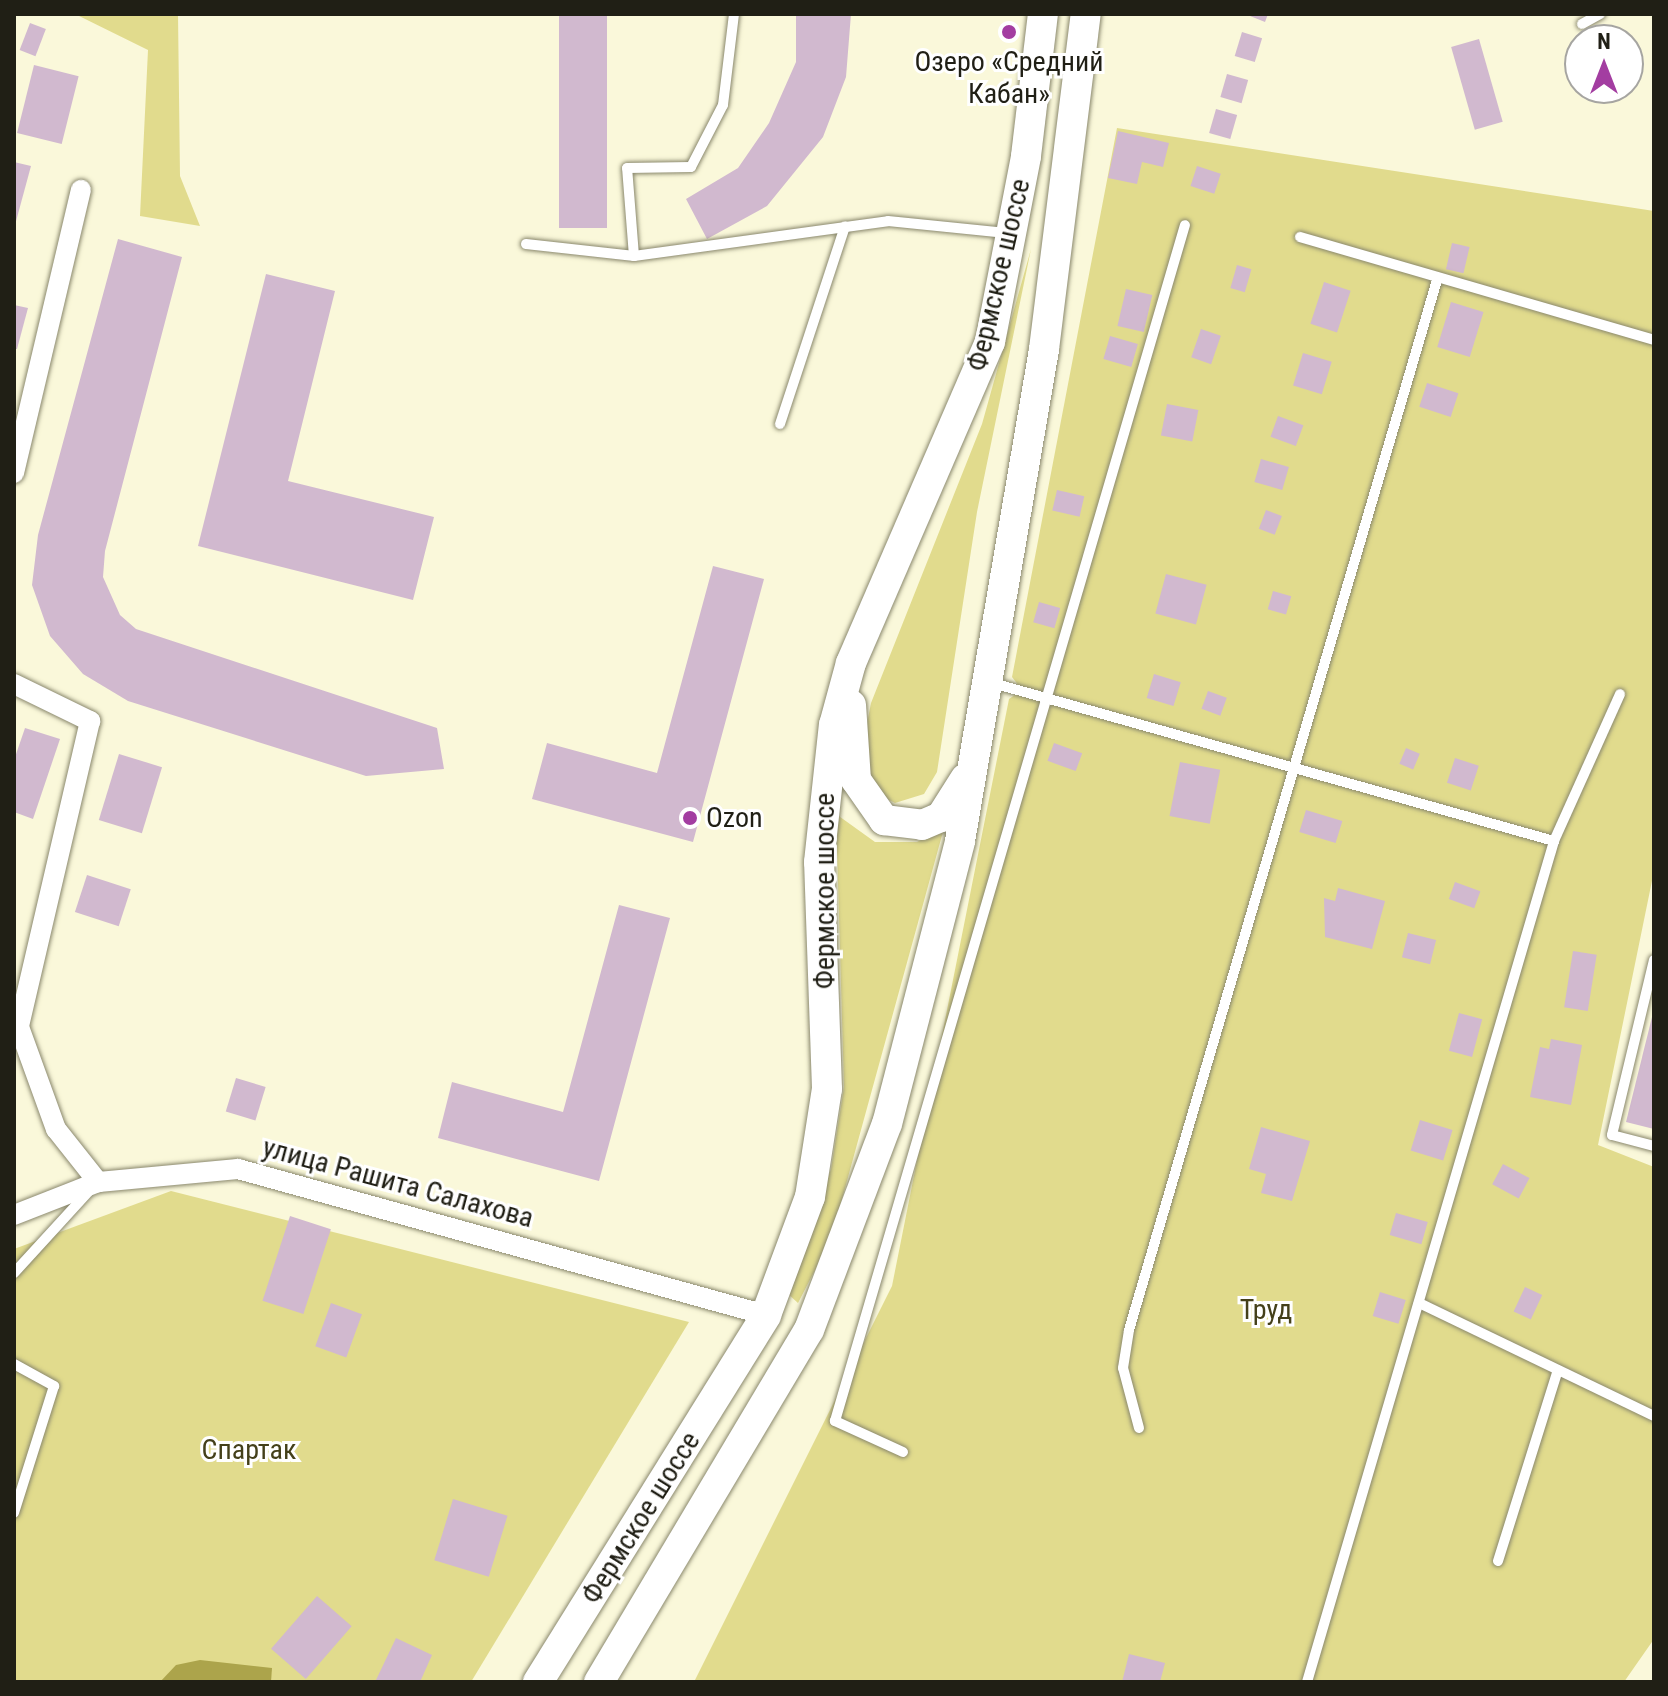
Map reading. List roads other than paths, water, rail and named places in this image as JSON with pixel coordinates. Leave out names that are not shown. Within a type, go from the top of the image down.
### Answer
[{"type":"main road","name":"Фермское шоссе","points":[[538,1682],[766,1315],[810,1197],[820,1145],[828,1034],[824,782],[851,663],[969,398],[990,342],[1012,234],[1043,14]]},
{"type":"main road","name":"Фермское шоссе","points":[[599,1682],[809,1330],[887,1124],[973,763],[1044,349],[1086,14]]},
{"type":"main road","points":[[851,663],[856,780],[884,820],[922,825],[941,817],[973,763]]},
{"type":"main road","points":[[766,1315],[809,1330]]},
{"type":"street","points":[[14,473],[81,190]]},
{"type":"street","points":[[14,684],[90,721],[19,1027],[56,1129],[98,1182]]},
{"type":"street","name":"улица Рашита Салахова","points":[[14,1215],[98,1182],[238,1169],[766,1315]]},
{"type":"lane","points":[[634,256],[627,168],[691,167],[723,105],[734,14]]},
{"type":"lane","points":[[1582,24],[1600,14]]},
{"type":"lane","points":[[526,244],[634,256],[888,221],[1012,234]]},
{"type":"lane","points":[[903,1452],[835,1421],[997,851],[1049,698],[1185,225]]},
{"type":"lane","points":[[780,424],[845,226]]},
{"type":"lane","points":[[1300,237],[1654,340]]},
{"type":"lane","points":[[1139,1428],[1123,1368],[1129,1330],[1438,277]]},
{"type":"lane","points":[[987,681],[1554,841]]},
{"type":"lane","points":[[1307,1682],[1554,841],[1620,694]]},
{"type":"lane","points":[[1654,960],[1612,1135],[1654,1146]]},
{"type":"lane","points":[[14,1273],[98,1182]]},
{"type":"lane","points":[[1419,1303],[1654,1416]]},
{"type":"lane","points":[[14,1364],[54,1386],[14,1513]]},
{"type":"lane","points":[[1498,1561],[1558,1370]]},
{"type":"place","name":"Озеро «Средний Кабан»","points":[[1009,32]]},
{"type":"place","name":"Ozon","points":[[690,818]]},
{"type":"park label","name":"Труд","points":[[1266,1310]]},
{"type":"park label","name":"Спартак","points":[[249,1450]]}]
